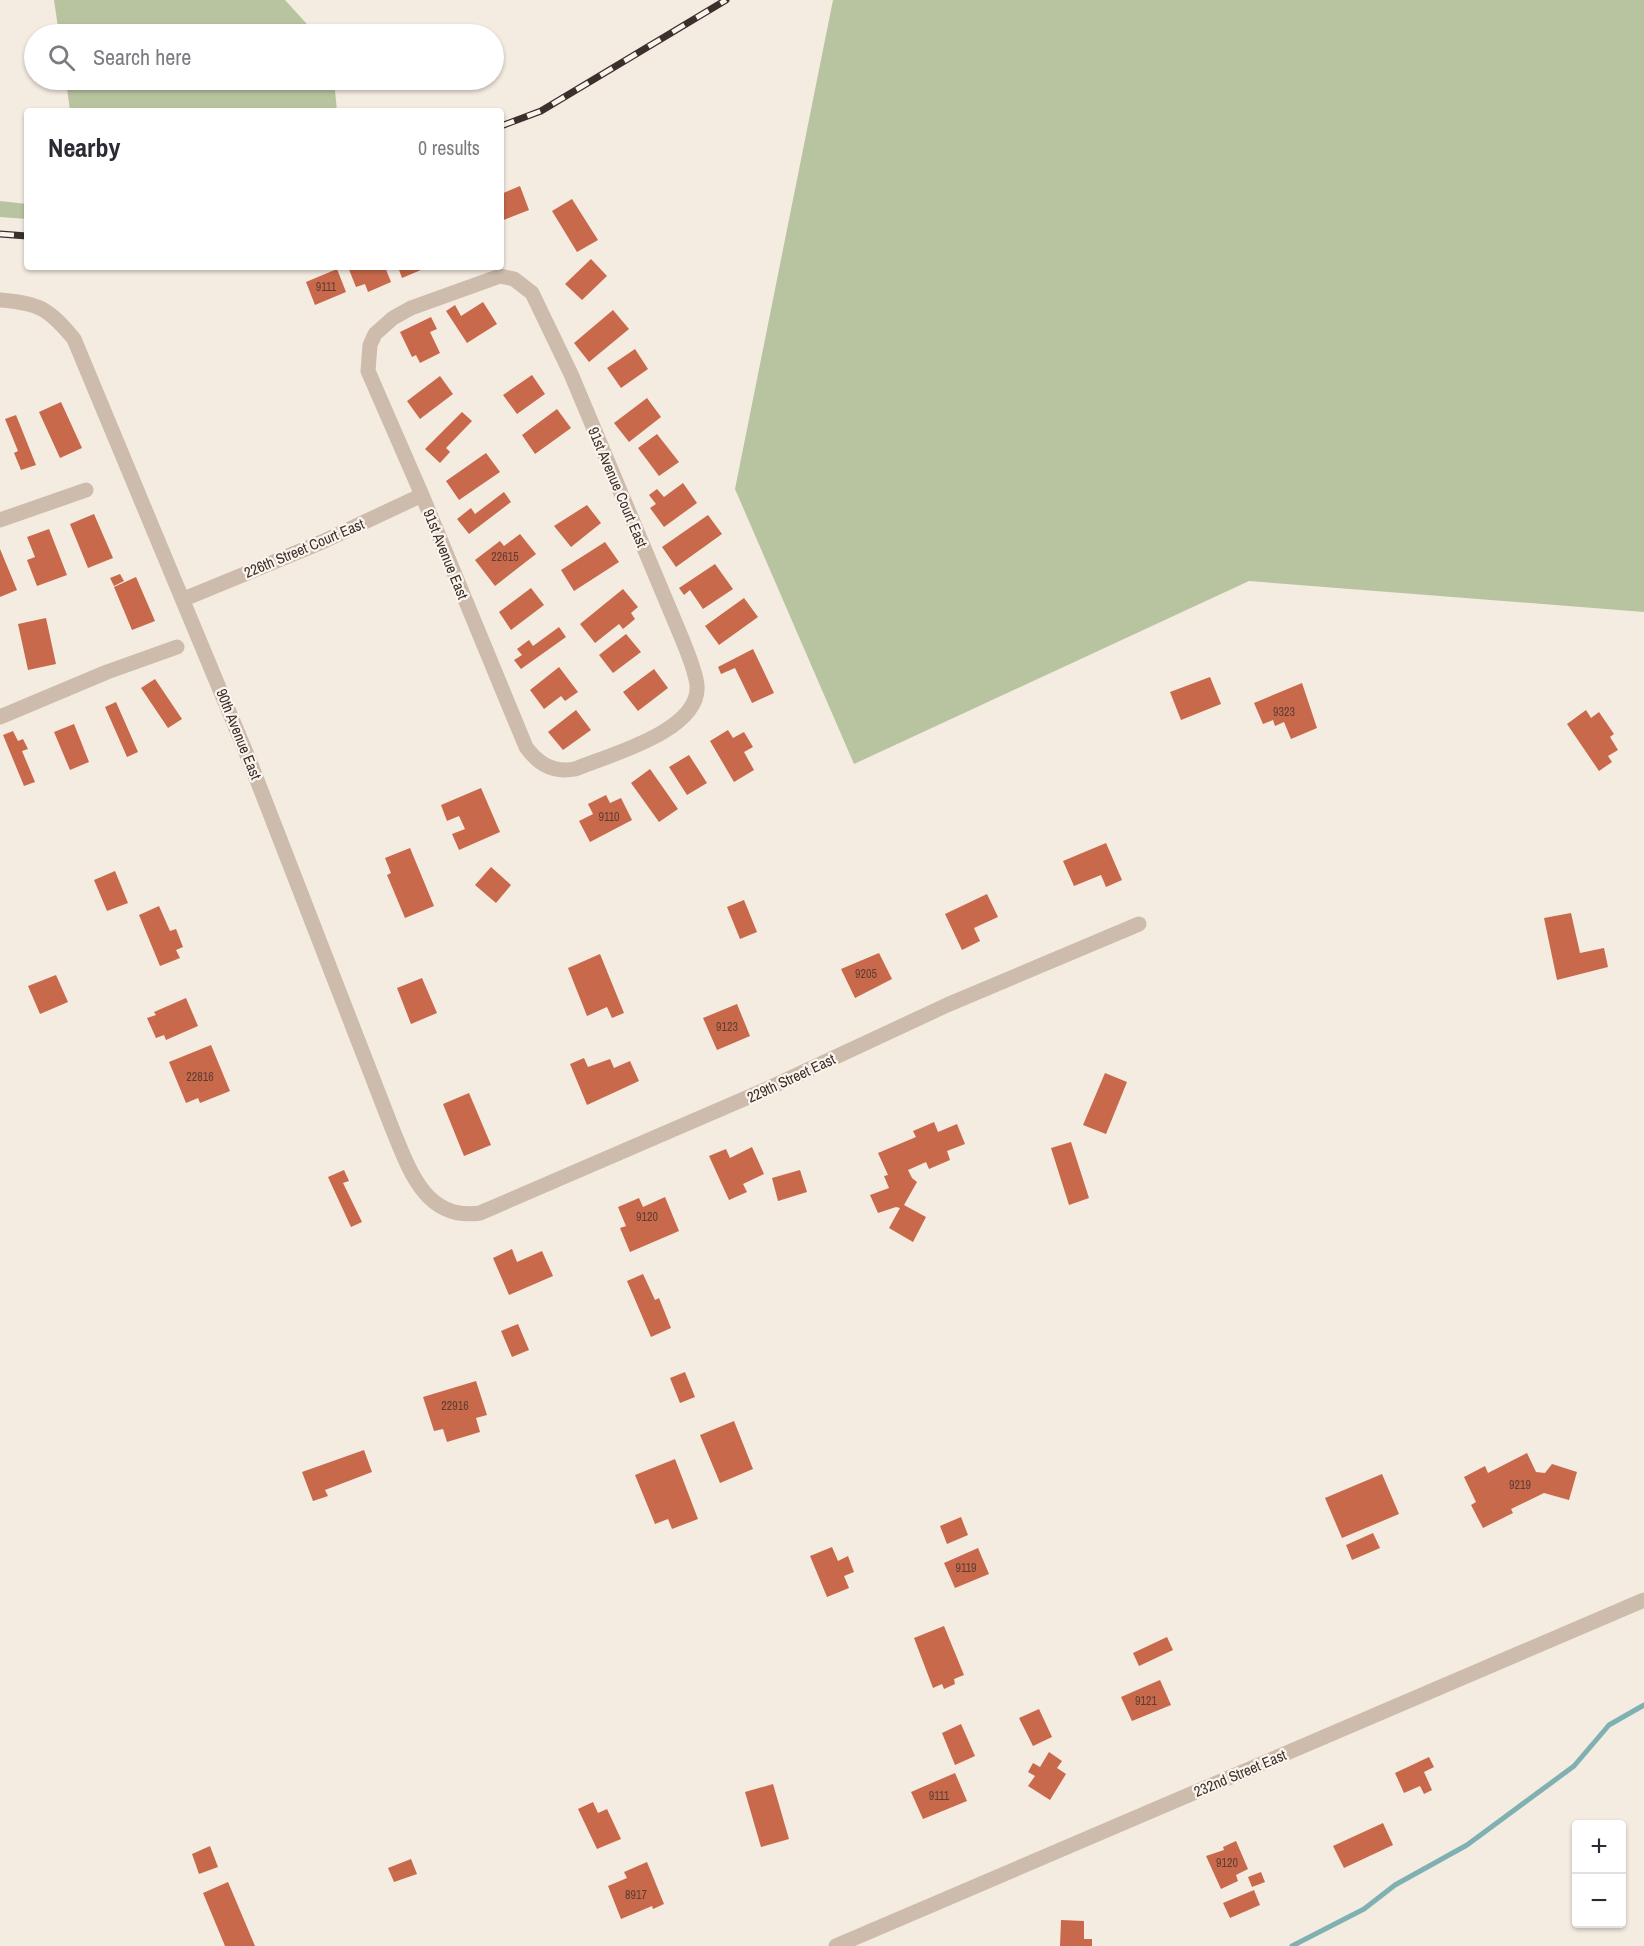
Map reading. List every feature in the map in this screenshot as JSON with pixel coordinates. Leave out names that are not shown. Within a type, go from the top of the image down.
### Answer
[{"type":"street","name":"91st Avenue East","points":[[514,279],[500,276],[411,308],[393,318],[375,334],[370,345],[368,371],[422,495],[517,729],[532,756],[547,766]]},
{"type":"street","name":"91st Avenue Court East","points":[[514,279],[532,293],[571,374],[683,640],[697,685],[692,706],[683,718],[659,734],[575,769],[562,771],[547,766]]},
{"type":"street","name":"90th Avenue East","points":[[0,300],[15,301],[48,310],[75,339],[184,599],[328,958],[413,1178],[426,1196],[441,1207]]},
{"type":"street","points":[[0,520],[86,490]]},
{"type":"street","name":"226th Street Court East","points":[[184,599],[322,542],[422,495]]},
{"type":"street","points":[[0,717],[107,672],[177,647]]},
{"type":"street","name":"229th Street East","points":[[441,1207],[453,1212],[480,1213],[765,1090],[947,1005],[1139,924]]},
{"type":"street","name":"232nd Street East","points":[[836,1946],[1644,1600]]},
{"type":"green space","points":[[54,0],[285,0],[307,24],[58,24]]},
{"type":"green space","points":[[833,0],[1644,0],[1644,612],[1249,581],[854,764],[735,489]]},
{"type":"green space","points":[[67,90],[335,90],[337,108],[70,108]]},
{"type":"green space","points":[[0,201],[24,204],[24,219],[0,217]]},
{"type":"building","points":[[520,186],[529,210],[504,220],[504,193]]},
{"type":"building","points":[[572,199],[598,240],[577,252],[552,211]]},
{"type":"building","points":[[591,259],[607,276],[582,300],[565,284]]},
{"type":"building","points":[[337,270],[346,292],[315,305],[306,282]]},
{"type":"building","points":[[349,270],[386,270],[391,282],[368,292],[365,284],[356,287]]},
{"type":"building","points":[[399,270],[421,270],[402,278]]},
{"type":"building","points":[[483,302],[497,324],[467,343],[446,311],[455,305],[461,316]]},
{"type":"building","points":[[613,310],[629,329],[589,362],[574,343]]},
{"type":"building","points":[[431,317],[437,329],[430,332],[440,353],[420,363],[416,355],[412,357],[400,332]]},
{"type":"building","points":[[635,349],[648,369],[621,388],[607,368]]},
{"type":"building","points":[[532,375],[545,394],[517,414],[503,395]]},
{"type":"building","points":[[440,376],[453,394],[420,419],[407,401]]},
{"type":"building","points":[[647,398],[661,417],[629,442],[614,423]]},
{"type":"building","points":[[61,402],[82,448],[60,458],[39,412]]},
{"type":"building","points":[[557,409],[571,428],[535,454],[522,435]]},
{"type":"building","points":[[462,412],[472,421],[446,448],[450,452],[440,463],[425,449]]},
{"type":"building","points":[[16,415],[36,465],[21,470],[14,453],[18,451],[5,419]]},
{"type":"building","points":[[657,434],[679,462],[659,476],[638,448]]},
{"type":"building","points":[[486,453],[500,472],[459,500],[446,481]]},
{"type":"building","points":[[683,483],[697,503],[664,527],[650,508],[656,504],[649,495],[657,489],[664,497]]},
{"type":"building","points":[[504,492],[511,502],[469,534],[457,519],[471,508],[475,514]]},
{"type":"building","points":[[587,505],[601,523],[571,547],[554,526]]},
{"type":"building","points":[[94,514],[113,558],[88,568],[70,524]]},
{"type":"building","points":[[708,515],[722,534],[676,567],[662,547]]},
{"type":"building","points":[[49,529],[67,575],[37,586],[27,560],[35,557],[27,537]]},
{"type":"building","points":[[520,534],[536,554],[495,586],[475,560],[500,541],[504,546]]},
{"type":"building","points":[[605,542],[619,562],[574,591],[561,570]]},
{"type":"building","points":[[0,549],[17,590],[0,597]]},
{"type":"building","points":[[715,564],[733,589],[703,609],[690,590],[684,595],[679,588]]},
{"type":"building","points":[[120,574],[124,581],[114,586],[110,578]]},
{"type":"building","points":[[136,577],[155,621],[132,630],[114,587]]},
{"type":"building","points":[[531,588],[544,605],[511,630],[499,612]]},
{"type":"building","points":[[623,589],[638,607],[631,613],[635,619],[623,629],[619,624],[595,643],[580,624]]},
{"type":"building","points":[[744,598],[758,617],[719,645],[705,626]]},
{"type":"building","points":[[46,618],[56,664],[28,670],[18,624]]},
{"type":"building","points":[[559,627],[566,637],[521,669],[514,660],[522,655],[517,649],[529,640],[533,646]]},
{"type":"building","points":[[626,634],[641,652],[613,673],[599,655]]},
{"type":"building","points":[[753,649],[774,693],[752,703],[735,668],[721,674],[718,667]]},
{"type":"building","points":[[559,667],[578,692],[565,701],[561,696],[544,709],[530,690]]},
{"type":"building","points":[[654,669],[668,688],[638,711],[623,692]]},
{"type":"building","points":[[1210,677],[1221,704],[1181,720],[1170,692]]},
{"type":"building","points":[[155,679],[182,719],[168,728],[141,688]]},
{"type":"building","points":[[1302,683],[1317,728],[1291,739],[1284,722],[1275,726],[1273,720],[1263,724],[1254,703]]},
{"type":"building","points":[[116,702],[138,752],[127,757],[105,707]]},
{"type":"building","points":[[576,710],[591,730],[563,750],[548,732]]},
{"type":"building","points":[[1586,710],[1591,718],[1599,712],[1614,734],[1610,737],[1618,750],[1608,756],[1612,762],[1599,771],[1567,724]]},
{"type":"building","points":[[74,724],[89,762],[70,770],[54,732]]},
{"type":"building","points":[[728,730],[733,738],[744,732],[753,747],[744,752],[754,770],[734,782],[710,741]]},
{"type":"building","points":[[13,731],[18,741],[23,739],[28,749],[22,751],[35,782],[24,786],[3,735]]},
{"type":"building","points":[[689,755],[707,783],[687,795],[669,767]]},
{"type":"building","points":[[650,769],[678,809],[659,822],[631,783]]},
{"type":"building","points":[[481,788],[500,832],[459,850],[452,834],[465,829],[459,816],[447,821],[441,805]]},
{"type":"building","points":[[606,795],[610,803],[621,798],[632,820],[590,842],[579,821],[593,814],[588,804]]},
{"type":"building","points":[[1106,843],[1122,880],[1106,887],[1101,875],[1074,886],[1063,861]]},
{"type":"building","points":[[410,848],[434,906],[405,918],[387,875],[391,873],[385,858]]},
{"type":"building","points":[[491,867],[511,885],[496,903],[475,885]]},
{"type":"building","points":[[115,871],[128,903],[107,911],[94,880]]},
{"type":"building","points":[[987,894],[998,917],[974,928],[980,941],[962,950],[945,914]]},
{"type":"building","points":[[744,900],[757,932],[740,939],[727,907]]},
{"type":"building","points":[[159,906],[170,931],[176,929],[183,947],[176,950],[180,958],[160,966],[139,915]]},
{"type":"building","points":[[1571,913],[1580,953],[1604,948],[1608,967],[1557,980],[1544,918]]},
{"type":"building","points":[[879,953],[892,979],[855,998],[841,969]]},
{"type":"building","points":[[600,954],[624,1013],[612,1018],[607,1007],[587,1016],[568,968]]},
{"type":"building","points":[[56,975],[68,1002],[40,1014],[28,986]]},
{"type":"building","points":[[422,978],[437,1013],[411,1024],[397,988]]},
{"type":"building","points":[[186,998],[198,1026],[166,1040],[164,1035],[156,1038],[147,1018],[156,1015],[154,1012]]},
{"type":"building","points":[[737,1004],[750,1036],[717,1050],[703,1018]]},
{"type":"building","points":[[211,1045],[230,1091],[200,1103],[198,1098],[186,1103],[169,1062]]},
{"type":"building","points":[[584,1058],[588,1067],[610,1059],[614,1068],[630,1061],[639,1081],[587,1105],[570,1064]]},
{"type":"building","points":[[1105,1073],[1127,1082],[1106,1134],[1083,1125]]},
{"type":"building","points":[[469,1093],[491,1145],[464,1156],[443,1104]]},
{"type":"building","points":[[934,1122],[938,1132],[957,1124],[965,1144],[947,1151],[950,1160],[929,1169],[926,1162],[908,1170],[917,1182],[904,1205],[926,1217],[913,1242],[889,1228],[900,1208],[896,1207],[878,1213],[870,1195],[889,1188],[884,1176],[888,1175],[878,1153],[916,1137],[913,1131]]},
{"type":"building","points":[[1071,1142],[1089,1198],[1069,1205],[1051,1148]]},
{"type":"building","points":[[752,1147],[764,1174],[743,1184],[747,1192],[729,1200],[709,1156],[726,1149],[730,1158]]},
{"type":"building","points":[[344,1170],[349,1181],[343,1183],[362,1222],[351,1227],[328,1177]]},
{"type":"building","points":[[800,1170],[807,1192],[778,1201],[772,1178]]},
{"type":"building","points":[[665,1197],[679,1231],[630,1252],[620,1228],[626,1226],[618,1207],[639,1198],[643,1207]]},
{"type":"building","points":[[512,1249],[517,1262],[542,1251],[553,1276],[509,1295],[493,1258]]},
{"type":"building","points":[[643,1274],[655,1300],[659,1298],[671,1328],[651,1337],[627,1281]]},
{"type":"building","points":[[518,1324],[529,1350],[512,1357],[501,1331]]},
{"type":"building","points":[[685,1372],[695,1397],[680,1403],[670,1378]]},
{"type":"building","points":[[476,1381],[487,1415],[476,1418],[480,1432],[447,1442],[443,1429],[434,1431],[423,1397]]},
{"type":"building","points":[[734,1421],[753,1469],[720,1483],[700,1435]]},
{"type":"building","points":[[364,1450],[372,1472],[325,1490],[328,1496],[313,1501],[302,1472]]},
{"type":"building","points":[[1527,1453],[1536,1472],[1545,1473],[1552,1464],[1577,1472],[1569,1500],[1544,1493],[1511,1509],[1513,1513],[1483,1528],[1471,1505],[1476,1502],[1464,1477],[1485,1466],[1488,1473]]},
{"type":"building","points":[[675,1459],[698,1519],[672,1529],[668,1519],[655,1524],[635,1475]]},
{"type":"building","points":[[1382,1474],[1399,1514],[1342,1538],[1325,1498]]},
{"type":"building","points":[[961,1517],[968,1535],[947,1544],[940,1526]]},
{"type":"building","points":[[1373,1533],[1380,1548],[1352,1560],[1346,1545]]},
{"type":"building","points":[[832,1547],[838,1561],[848,1556],[854,1572],[844,1576],[849,1588],[827,1597],[810,1556]]},
{"type":"building","points":[[978,1548],[989,1574],[955,1588],[944,1563]]},
{"type":"building","points":[[944,1626],[964,1675],[954,1679],[955,1684],[944,1689],[942,1684],[933,1688],[914,1638]]},
{"type":"building","points":[[1167,1637],[1173,1650],[1139,1666],[1133,1653]]},
{"type":"building","points":[[1160,1680],[1171,1705],[1132,1721],[1121,1697]]},
{"type":"building","points":[[1039,1709],[1052,1737],[1033,1746],[1019,1718]]},
{"type":"building","points":[[961,1724],[975,1756],[955,1765],[942,1733]]},
{"type":"building","points":[[1049,1752],[1062,1761],[1057,1768],[1066,1774],[1050,1800],[1028,1786],[1035,1776],[1028,1772],[1033,1763],[1040,1767]]},
{"type":"building","points":[[1429,1757],[1434,1767],[1424,1772],[1432,1790],[1424,1794],[1420,1786],[1404,1793],[1395,1773]]},
{"type":"building","points":[[955,1773],[967,1801],[923,1819],[911,1792]]},
{"type":"building","points":[[773,1784],[789,1839],[761,1847],[745,1792]]},
{"type":"building","points":[[593,1802],[598,1813],[607,1809],[621,1839],[597,1849],[578,1809]]},
{"type":"building","points":[[1383,1823],[1393,1845],[1344,1868],[1333,1846]]},
{"type":"building","points":[[1236,1841],[1248,1869],[1236,1875],[1238,1881],[1221,1889],[1206,1856],[1224,1850],[1223,1847]]},
{"type":"building","points":[[210,1846],[218,1867],[199,1874],[192,1854]]},
{"type":"building","points":[[411,1859],[417,1874],[394,1882],[388,1868]]},
{"type":"building","points":[[647,1862],[664,1904],[653,1909],[652,1906],[621,1919],[608,1886],[627,1878],[624,1872]]},
{"type":"building","points":[[1261,1872],[1265,1882],[1252,1887],[1248,1877]]},
{"type":"building","points":[[228,1882],[255,1946],[225,1946],[203,1893]]},
{"type":"building","points":[[1254,1890],[1260,1905],[1230,1918],[1223,1903]]},
{"type":"building","points":[[1061,1920],[1084,1921],[1084,1939],[1092,1939],[1092,1946],[1060,1946]]},
{"type":"waterway","points":[[1292,1946],[1364,1909],[1395,1885],[1467,1845],[1574,1766],[1609,1725],[1644,1705]]},
{"type":"railway","points":[[504,125],[541,111],[726,0]]},
{"type":"railway","points":[[0,234],[24,236]]}]
